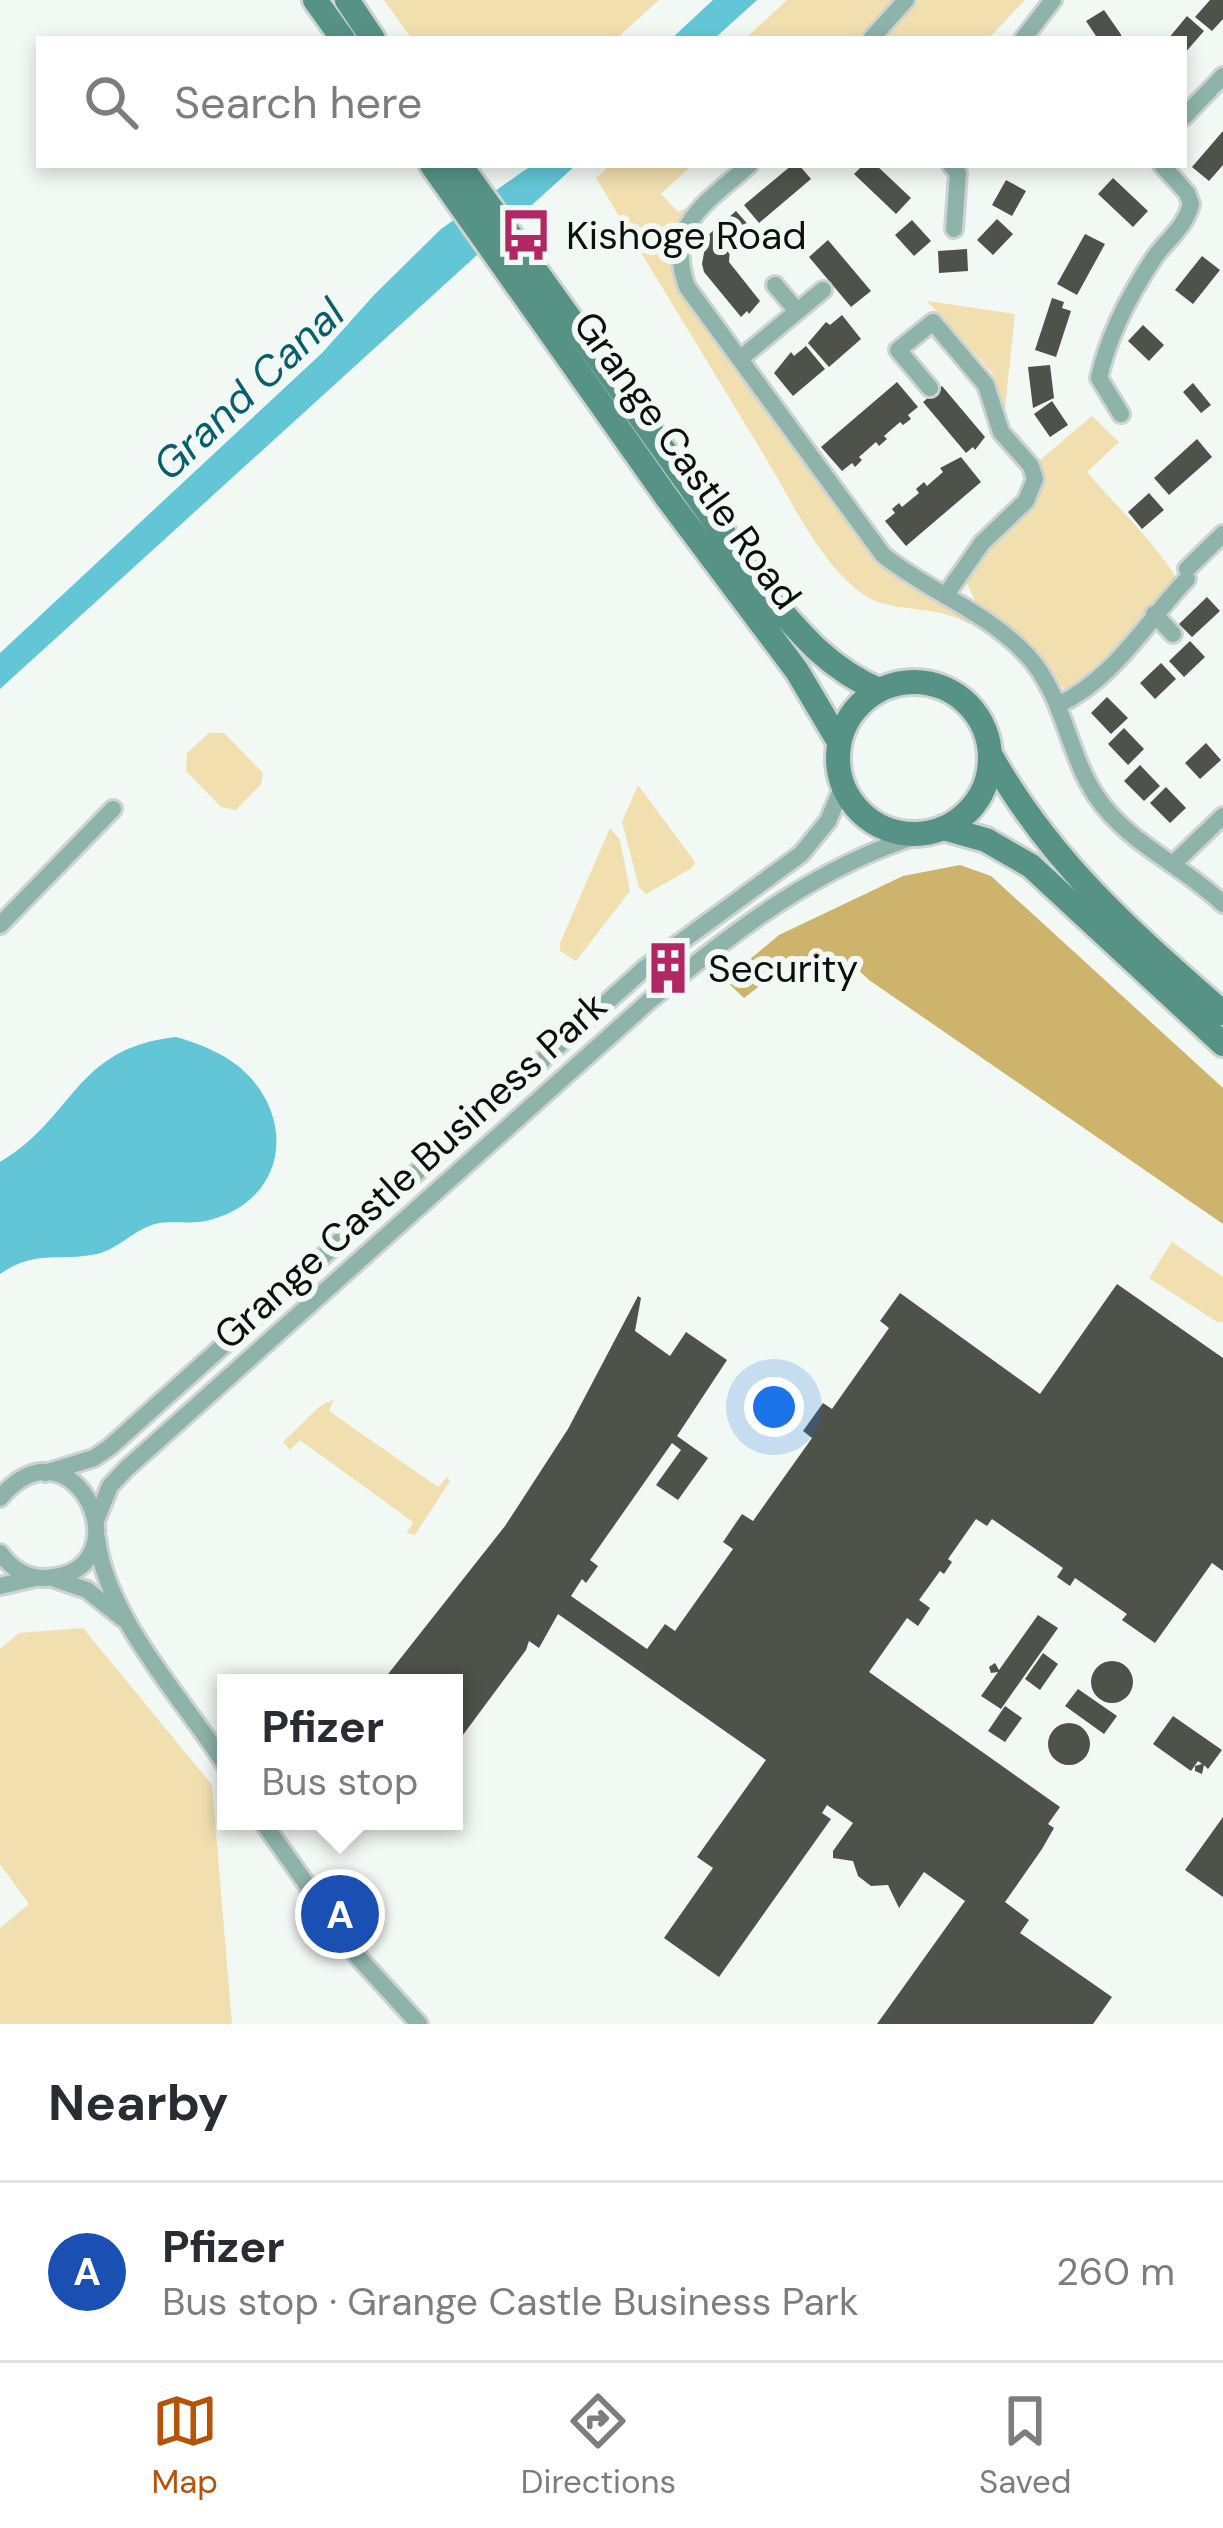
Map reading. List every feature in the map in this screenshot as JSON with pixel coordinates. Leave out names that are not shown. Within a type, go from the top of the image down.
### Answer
[{"type":"main road","points":[[316,0],[341,36]]},
{"type":"main road","points":[[347,0],[372,36]]},
{"type":"main road","name":"Grange Castle Road","points":[[434,168],[527,280],[781,610],[824,658],[850,678],[879,690]]},
{"type":"main road","name":"Grange Castle Road","points":[[462,168],[527,280],[668,499],[797,671],[839,742],[843,786]]},
{"type":"main road","points":[[839,742],[854,713],[879,690],[898,682],[922,681],[948,688],[980,718],[991,756],[1037,830],[1080,883],[1223,1013]]},
{"type":"main road","points":[[933,831],[974,805],[986,785],[991,756]]},
{"type":"main road","points":[[843,786],[861,813],[880,826],[897,832],[933,831],[986,840],[1031,866],[1223,1044]]},
{"type":"street","points":[[874,36],[906,0]]},
{"type":"street","points":[[1029,36],[1053,0]]},
{"type":"street","points":[[1187,114],[1223,76]]},
{"type":"street","points":[[746,168],[690,220],[680,238],[679,264],[687,287],[883,555],[917,583],[977,614],[1030,658],[1058,705],[1071,749],[1096,796],[1129,834],[1223,904]]},
{"type":"street","points":[[954,168],[958,173],[954,229]]},
{"type":"street","points":[[1121,414],[1099,378],[1103,357],[1150,265],[1178,232],[1191,204],[1164,168]]},
{"type":"street","points":[[775,285],[797,311]]},
{"type":"street","points":[[740,359],[823,290]]},
{"type":"street","points":[[930,388],[898,350],[933,322],[986,385],[1001,432],[1031,466],[1035,479],[1026,501],[982,543],[945,596]]},
{"type":"street","points":[[1058,705],[1111,670],[1223,534]]},
{"type":"street","points":[[1154,614],[1173,634]]},
{"type":"street","name":"Grange Castle Business Park","points":[[23,1478],[94,1458],[110,1447],[645,968],[801,854],[828,821],[843,786]]},
{"type":"street","points":[[0,925],[113,809]]},
{"type":"street","points":[[1173,864],[1223,816]]},
{"type":"street","name":"Grange Castle Business Park","points":[[44,1578],[79,1566],[91,1552],[110,1486],[142,1455],[648,1002],[733,934],[790,896],[859,857],[933,831]]},
{"type":"street","points":[[1,1473],[23,1478]]},
{"type":"street","points":[[45,1473],[68,1478],[82,1488],[97,1528],[107,1581],[128,1622],[217,1753]]},
{"type":"street","points":[[0,1498],[23,1478]]},
{"type":"street","points":[[0,1553],[9,1564],[87,1590],[128,1622]]},
{"type":"street","points":[[0,1586],[44,1578]]},
{"type":"street","points":[[268,1830],[358,1957],[419,2024]]},
{"type":"shaded area","points":[[384,0],[659,0],[619,36],[410,36]]},
{"type":"shaded area","points":[[787,0],[894,0],[860,36],[748,36]]},
{"type":"shaded area","points":[[918,0],[1025,0],[991,36],[888,36]]},
{"type":"shaded area","points":[[607,168],[689,168],[661,194],[678,212],[688,207],[671,249],[681,293],[874,554],[921,593],[972,620],[969,624],[941,613],[869,598],[831,563],[596,178]]},
{"type":"shaded area","points":[[927,301],[1015,314],[1004,417],[992,373]]},
{"type":"shaded area","points":[[1092,416],[1119,442],[1087,472],[1178,581],[1137,620],[1117,652],[1074,689],[1064,689],[1024,640],[975,601],[966,581],[1028,511],[1041,479],[1039,461]]},
{"type":"shaded area","points":[[209,733],[224,733],[263,773],[261,784],[236,810],[221,807],[186,771],[187,753]]},
{"type":"shaded area","points":[[638,785],[695,862],[646,894],[639,887],[622,822]]},
{"type":"shaded area","points":[[610,828],[620,840],[630,891],[576,961],[560,951],[560,943]]},
{"type":"shaded area","points":[[960,865],[991,876],[1223,1088],[1223,1224],[851,963],[828,962],[776,973],[744,998],[725,980],[779,935],[903,876]]},
{"type":"shaded area","points":[[1172,1242],[1223,1277],[1223,1322],[1149,1278]]},
{"type":"shaded area","points":[[334,1399],[329,1411],[438,1487],[447,1477],[450,1481],[415,1535],[407,1533],[413,1522],[300,1440],[290,1450],[283,1442]]},
{"type":"shaded area","points":[[83,1628],[212,1785],[232,2024],[0,2024],[0,1928],[29,1904],[0,1864],[0,1649],[19,1633]]},
{"type":"water","points":[[713,0],[757,0],[717,36],[674,36]]},
{"type":"water","points":[[528,168],[573,168],[0,689],[0,653],[322,353],[441,229]]},
{"type":"water","points":[[176,1037],[233,1062],[264,1096],[276,1139],[266,1180],[253,1197],[210,1220],[155,1224],[97,1254],[25,1261],[0,1274],[0,1162],[25,1144],[95,1070],[116,1055]]},
{"type":"building","points":[[1210,0],[1223,0],[1223,19],[1212,31],[1195,17]]},
{"type":"building","points":[[1104,10],[1121,36],[1096,36],[1086,21]]},
{"type":"building","points":[[1187,16],[1204,31],[1187,51],[1187,36],[1170,36]]},
{"type":"building","points":[[1223,131],[1223,165],[1209,181],[1192,167]]},
{"type":"building","points":[[788,168],[802,168],[811,179],[759,223],[744,205]]},
{"type":"building","points":[[860,168],[879,168],[911,198],[896,214],[854,174]]},
{"type":"building","points":[[1113,178],[1148,211],[1133,227],[1098,194]]},
{"type":"building","points":[[1006,180],[1026,191],[1012,216],[992,205]]},
{"type":"building","points":[[736,211],[752,229],[730,247],[729,262],[760,301],[741,317],[702,264],[707,236]]},
{"type":"building","points":[[997,219],[1013,234],[993,255],[977,240]]},
{"type":"building","points":[[912,220],[931,241],[914,256],[895,235]]},
{"type":"building","points":[[1085,234],[1105,244],[1077,295],[1057,284]]},
{"type":"building","points":[[828,240],[871,291],[851,307],[809,257]]},
{"type":"building","points":[[967,249],[968,271],[939,273],[938,251]]},
{"type":"building","points":[[1202,256],[1220,270],[1193,304],[1175,290]]},
{"type":"building","points":[[1052,298],[1071,311],[1056,357],[1035,350]]},
{"type":"building","points":[[842,315],[861,339],[829,367],[808,343],[826,322],[830,325]]},
{"type":"building","points":[[1143,325],[1164,345],[1149,361],[1128,341]]},
{"type":"building","points":[[806,346],[825,369],[793,396],[774,373],[791,352],[794,356]]},
{"type":"building","points":[[1050,365],[1054,398],[1033,408],[1028,367]]},
{"type":"building","points":[[897,382],[918,407],[908,415],[911,419],[903,425],[900,422],[879,446],[876,442],[855,467],[852,463],[842,471],[821,447]]},
{"type":"building","points":[[1193,383],[1211,405],[1201,413],[1183,392]]},
{"type":"building","points":[[942,386],[985,437],[975,450],[966,453],[923,402]]},
{"type":"building","points":[[1052,401],[1068,425],[1050,437],[1034,414]]},
{"type":"building","points":[[1197,439],[1212,457],[1169,495],[1154,478]]},
{"type":"building","points":[[961,457],[981,482],[906,546],[885,521],[895,513],[892,509],[899,503],[902,507],[924,482],[927,486],[943,472],[940,468]]},
{"type":"building","points":[[1149,493],[1164,510],[1142,529],[1128,512]]},
{"type":"building","points":[[1207,597],[1220,611],[1192,637],[1179,624]]},
{"type":"building","points":[[1190,641],[1205,657],[1184,677],[1169,661]]},
{"type":"building","points":[[1161,663],[1176,679],[1155,699],[1140,683]]},
{"type":"building","points":[[1107,697],[1128,718],[1111,734],[1091,713]]},
{"type":"building","points":[[1124,728],[1144,749],[1128,765],[1108,744]]},
{"type":"building","points":[[1206,743],[1221,760],[1200,779],[1185,763]]},
{"type":"building","points":[[1140,765],[1160,786],[1144,801],[1124,781]]},
{"type":"building","points":[[1166,787],[1186,808],[1170,823],[1150,803]]},
{"type":"building","points":[[1117,1284],[1223,1358],[1223,1571],[1212,1563],[1155,1643],[1122,1620],[1127,1614],[1075,1578],[1070,1586],[1057,1577],[1063,1568],[992,1519],[987,1526],[976,1519],[948,1559],[952,1562],[944,1574],[940,1571],[919,1600],[930,1608],[918,1626],[907,1618],[869,1672],[1060,1807],[1048,1824],[1054,1828],[1042,1849],[1005,1902],[1029,1920],[1020,1933],[1112,1997],[1093,2024],[877,2024],[965,1901],[924,1872],[899,1908],[888,1885],[871,1886],[858,1876],[853,1861],[833,1858],[853,1823],[827,1805],[822,1813],[831,1819],[719,1977],[664,1938],[713,1868],[697,1857],[766,1760],[558,1614],[539,1648],[529,1641],[463,1735],[463,1674],[388,1674],[505,1526],[568,1429],[638,1296],[635,1331],[670,1356],[686,1332],[727,1360],[677,1436],[708,1458],[678,1500],[656,1485],[681,1450],[672,1443],[590,1560],[598,1566],[571,1596],[647,1649],[665,1624],[675,1631],[733,1549],[723,1542],[742,1514],[753,1521],[812,1438],[803,1431],[823,1403],[832,1409],[889,1328],[880,1321],[900,1293],[1040,1394]]},
{"type":"building","points":[[1038,1615],[1058,1628],[1001,1709],[981,1696],[998,1672],[991,1673],[989,1667],[995,1663],[999,1670]]},
{"type":"building","points":[[1043,1653],[1058,1664],[1040,1690],[1025,1679]]},
{"type":"building","points":[[1112,1661],[1127,1667],[1133,1682],[1127,1697],[1112,1703],[1097,1697],[1091,1682],[1097,1667]]},
{"type":"building","points":[[1078,1689],[1117,1716],[1104,1734],[1065,1706]]},
{"type":"building","points":[[1005,1706],[1022,1718],[1005,1742],[988,1731]]},
{"type":"building","points":[[1173,1716],[1222,1750],[1208,1769],[1204,1765],[1202,1774],[1195,1771],[1202,1764],[1198,1761],[1191,1771],[1153,1744]]},
{"type":"building","points":[[1069,1723],[1084,1729],[1090,1744],[1084,1759],[1069,1765],[1054,1759],[1048,1744],[1054,1729]]},
{"type":"building","points":[[1223,1817],[1223,1897],[1185,1870]]},
{"type":"place","name":"Kishoge Road","points":[[526,235]]},
{"type":"place","name":"Security","points":[[668,968]]},
{"type":"place","name":"Pfizer","points":[[340,1914]]},
{"type":"water label","name":"Grand Canal","points":[[248,389]]}]
